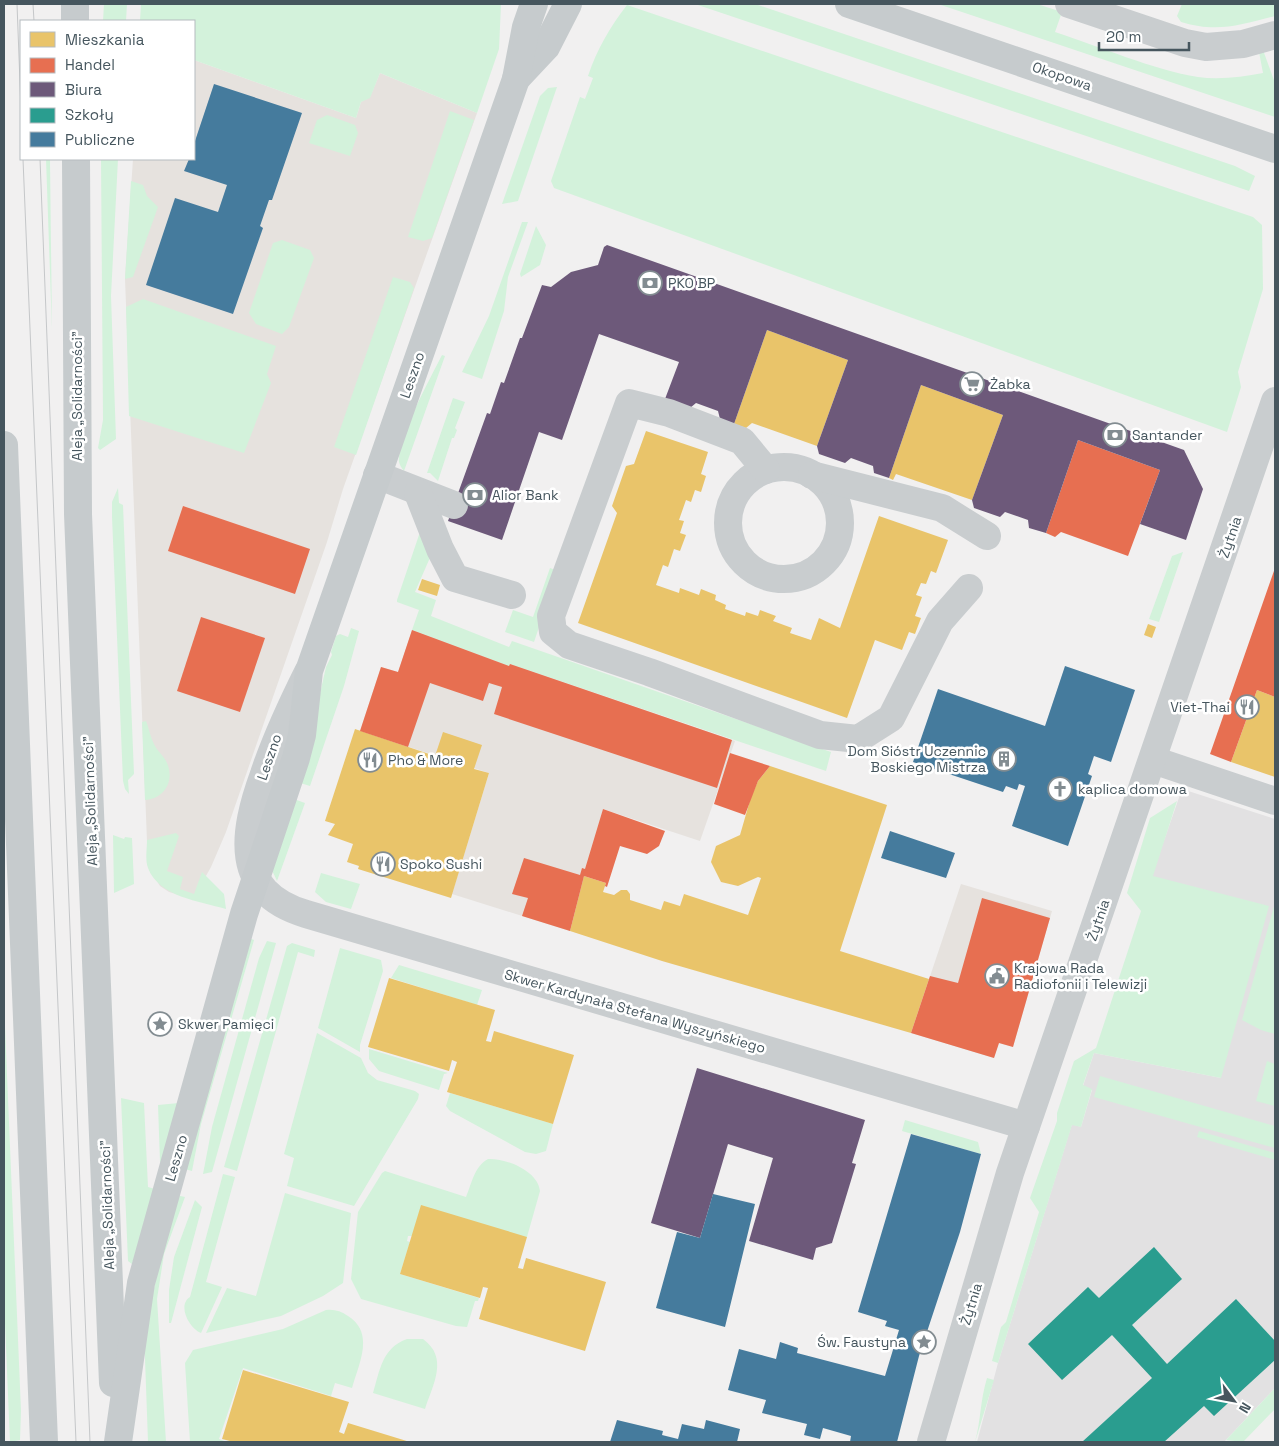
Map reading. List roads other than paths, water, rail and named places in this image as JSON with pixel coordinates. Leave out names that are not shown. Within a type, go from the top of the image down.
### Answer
[{"type":"main road","points":[[75,4],[75,20]]},
{"type":"main road","name":"Leszno","points":[[117,1442],[141,1283],[256,878],[301,741],[308,671],[516,79],[526,27],[534,4]]},
{"type":"main road","name":"Leszno","points":[[516,79],[546,47],[568,4]]},
{"type":"main road","name":"Okopowa","points":[[848,4],[1275,148]]},
{"type":"main road","name":"Aleja „Solidarności”","points":[[76,160],[78,514],[117,1442]]},
{"type":"main road","points":[[4,446],[44,1442]]},
{"type":"street","points":[[1069,4],[1178,41],[1206,47],[1243,44],[1275,35]]},
{"type":"street","name":"Żytnia","points":[[931,1442],[1010,1173],[1275,401]]},
{"type":"street","points":[[766,470],[742,441],[669,413],[629,404],[551,616],[553,632],[569,645],[649,672],[820,735],[858,739],[891,718],[940,620],[969,588]]},
{"type":"street","points":[[812,475],[825,485],[834,498],[839,514],[840,530],[836,545],[827,559],[816,570],[801,576],[786,579],[771,578],[756,572],[744,562],[735,549],[729,534],[728,519],[732,503],[746,483],[766,470],[781,467],[797,469],[812,475],[942,508],[987,536]]},
{"type":"street","points":[[377,475],[454,506]]},
{"type":"street","points":[[418,493],[440,549],[455,578],[512,596]]},
{"type":"street","points":[[1153,760],[1275,800]]},
{"type":"street","name":"Skwer Kardynała Stefana Wyszyńskiego","points":[[256,878],[276,902],[301,913],[1026,1126]]},
{"type":"tram line","points":[[17,4],[20,83]]},
{"type":"tram line","points":[[33,4],[34,20]]},
{"type":"tram line","points":[[23,160],[76,1442]]},
{"type":"tram line","points":[[40,160],[90,1442]]},
{"type":"place","name":"PKO BP","points":[[650,283]]},
{"type":"place","name":"Żabka","points":[[972,384]]},
{"type":"place","name":"Santander","points":[[1115,435]]},
{"type":"place","name":"Alior Bank","points":[[475,495]]},
{"type":"place","name":"Viet-Thai","points":[[1247,707]]},
{"type":"place","name":"Dom Sióstr Uczennic Boskiego Mistrza","points":[[1004,759]]},
{"type":"place","name":"Pho & More","points":[[370,760]]},
{"type":"place","name":"kaplica domowa","points":[[1060,789]]},
{"type":"place","name":"Spoko Sushi","points":[[383,864]]},
{"type":"place","name":"Krajowa Rada Radiofonii i Telewizji","points":[[997,976]]},
{"type":"place","name":"Skwer Pamięci","points":[[160,1024]]},
{"type":"place","name":"Św. Faustyna","points":[[924,1342]]}]
